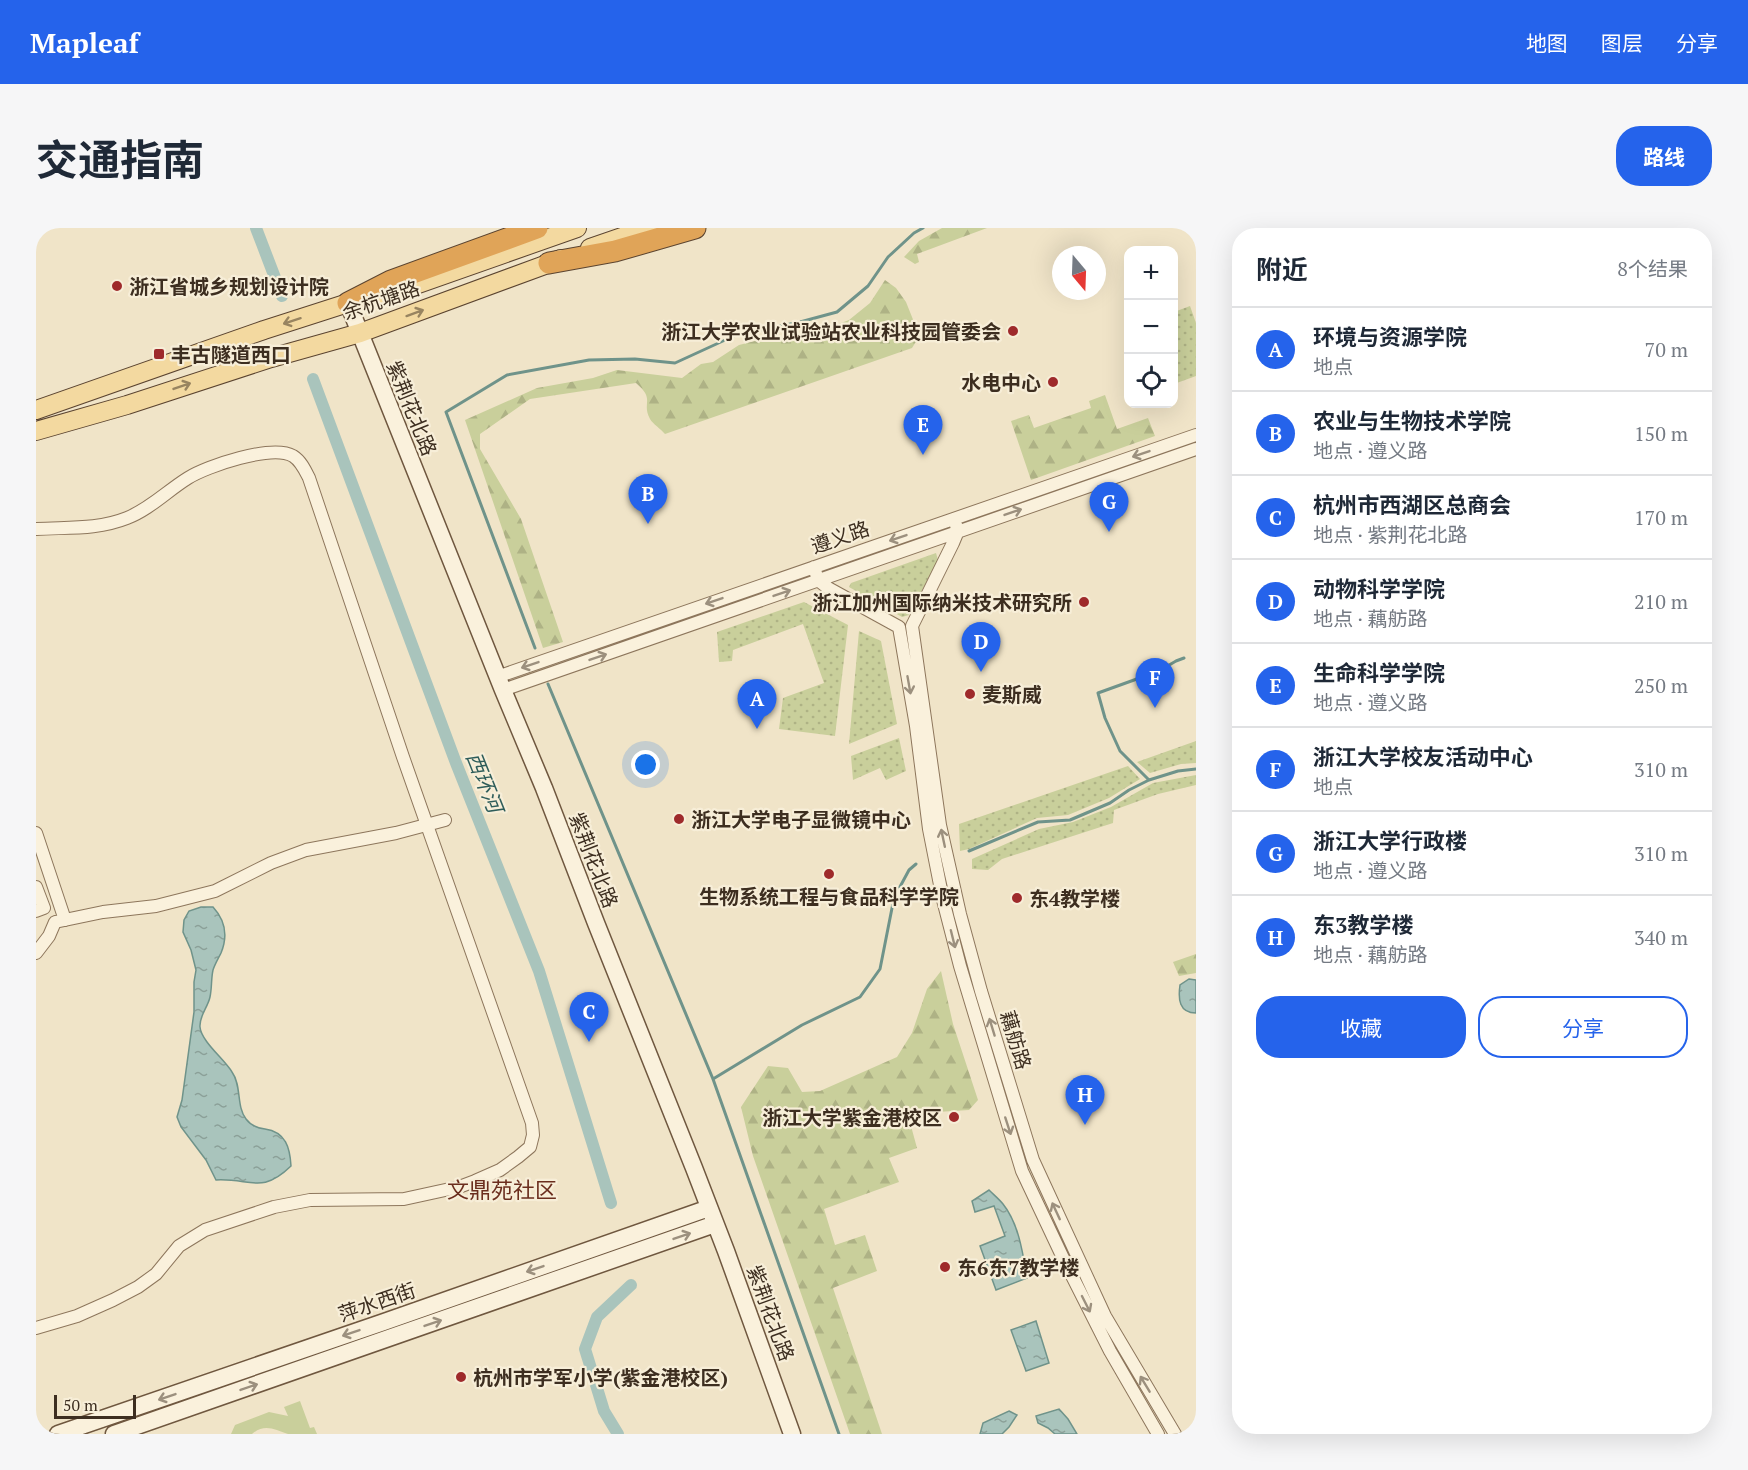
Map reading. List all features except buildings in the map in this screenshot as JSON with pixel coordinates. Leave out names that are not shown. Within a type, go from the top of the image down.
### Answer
[{"type":"highway","points":[[348,303],[391,281],[537,228]]},
{"type":"highway","points":[[549,263],[615,251],[695,228]]},
{"type":"main road","name":"余杭塘路","points":[[36,410],[204,350],[348,303],[381,297],[577,228]]},
{"type":"main road","name":"余杭塘路","points":[[36,430],[127,405],[221,373],[360,333],[648,228]]},
{"type":"main road","name":"紫荆花北路","points":[[348,303],[500,684],[544,788],[709,1208],[792,1434]]},
{"type":"main road","name":"余杭塘路","points":[[36,396],[119,380]]},
{"type":"main road","name":"余杭塘路","points":[[36,444],[127,405]]},
{"type":"main road","name":"萍水西街","points":[[58,1434],[709,1208]]},
{"type":"main road","name":"萍水西街","points":[[114,1434],[146,1429],[715,1224]]},
{"type":"street","name":"遵义路","points":[[500,684],[814,567],[1196,435]]},
{"type":"street","name":"遵义路","points":[[500,684],[818,580],[1196,449]]},
{"type":"street","points":[[36,529],[105,525],[141,512],[188,478],[212,466],[234,460],[273,453],[286,454],[294,457],[305,469],[532,1123],[533,1135],[530,1147],[500,1170],[459,1187],[404,1199],[310,1200],[274,1207],[205,1230],[179,1246],[156,1274],[138,1287],[77,1316],[36,1328]]},
{"type":"street","points":[[814,567],[818,580],[828,588],[905,627],[943,566],[958,531],[954,519]]},
{"type":"street","name":"藕舫路","points":[[905,627],[929,829],[943,900],[960,966],[1022,1171],[1100,1330],[1158,1434]]},
{"type":"street","name":"藕舫路","points":[[905,627],[948,861],[981,991],[1033,1161],[1105,1316],[1176,1434]]},
{"type":"street","points":[[36,952],[49,936],[55,922],[103,912],[156,906],[215,891],[271,862],[306,850],[396,833],[445,820]]},
{"type":"street","points":[[36,833],[65,920]]},
{"type":"street","points":[[36,887],[44,908],[36,911]]},
{"type":"green space","points":[[942,228],[987,228],[917,254],[919,262],[915,264],[904,257],[919,241]]},
{"type":"green space","points":[[885,280],[896,288],[906,302],[916,327],[917,340],[912,348],[665,434],[650,419],[647,397],[636,383],[530,399],[480,434],[480,449],[521,519],[563,642],[543,648],[465,420],[537,388],[593,378],[617,370],[682,378],[701,364],[713,362],[739,345],[828,328],[849,320],[870,303]]},
{"type":"green space","points":[[1190,306],[1196,323],[1196,376],[1178,383],[1178,354],[1178,310]]},
{"type":"green space","points":[[1105,395],[1117,429],[1148,418],[1155,436],[1031,480],[1011,421],[1029,415],[1034,428],[1091,408],[1089,401]]},
{"type":"green space","points":[[936,553],[938,560],[909,615],[902,617],[849,587],[851,583]]},
{"type":"green space","points":[[804,602],[848,625],[835,736],[779,729],[783,698],[824,683],[803,624],[733,650],[732,661],[719,662],[717,632]]},
{"type":"green space","points":[[859,631],[881,641],[897,724],[849,744]]},
{"type":"green space","points":[[899,738],[906,771],[886,780],[880,768],[853,780],[851,756]]},
{"type":"green space","points":[[1196,741],[1196,763],[1181,764],[1150,773],[1137,762]]},
{"type":"green space","points":[[1128,766],[1140,779],[1109,798],[1068,815],[1037,818],[960,851],[959,824]]},
{"type":"green space","points":[[1196,775],[1196,785],[1158,794],[1114,810],[1113,823],[1002,859],[988,870],[972,869],[972,859],[1039,829],[1073,822],[1111,807],[1153,783]]},
{"type":"green space","points":[[1196,954],[1196,973],[1179,976],[1173,962]]},
{"type":"green space","points":[[941,971],[953,1024],[978,1100],[969,1110],[921,1113],[911,1126],[917,1148],[889,1158],[899,1182],[824,1209],[835,1245],[865,1235],[877,1271],[833,1288],[882,1434],[850,1434],[753,1156],[741,1107],[768,1066],[788,1068],[802,1092],[820,1091],[897,1057],[912,1033],[927,989]]},
{"type":"green space","points":[[300,1401],[310,1428],[314,1427],[317,1434],[288,1434],[266,1428],[252,1434],[231,1434],[235,1425],[269,1412],[288,1416],[284,1407]]},
{"type":"water","points":[[201,907],[213,907],[223,923],[225,934],[221,953],[213,970],[210,997],[201,1019],[201,1032],[235,1078],[241,1108],[246,1119],[254,1126],[278,1134],[288,1147],[291,1166],[281,1175],[263,1183],[216,1180],[206,1160],[181,1127],[177,1117],[182,1100],[194,1012],[196,970],[183,932],[184,920],[189,911]]},
{"type":"water","points":[[1189,979],[1196,980],[1196,1013],[1186,1011],[1180,1000],[1180,985]]},
{"type":"water","points":[[989,1190],[1003,1204],[1013,1221],[1020,1239],[1027,1278],[996,1290],[980,1246],[1005,1236],[994,1206],[975,1212],[972,1201]]},
{"type":"water","points":[[1036,1321],[1049,1363],[1026,1371],[1011,1330]]},
{"type":"water","points":[[1059,1409],[1077,1434],[1055,1434],[1038,1423],[1036,1416]]},
{"type":"water","points":[[1009,1411],[1017,1415],[1002,1434],[980,1434],[983,1423]]},
{"type":"waterway","name":"西环河","points":[[256,228],[282,296]]},
{"type":"waterway","points":[[535,648],[446,412],[507,375],[589,360],[635,359],[675,363],[736,335],[837,312],[868,286],[888,257],[914,233],[923,228]]},
{"type":"waterway","name":"西环河","points":[[313,379],[456,763],[539,971],[611,1203]]},
{"type":"waterway","points":[[1149,780],[1120,751],[1105,718],[1098,693],[1159,671],[1184,658]]},
{"type":"waterway","points":[[548,684],[713,1079],[839,1434]]},
{"type":"waterway","points":[[969,851],[1038,822],[1070,820],[1110,803],[1149,780],[1178,771],[1196,769]]},
{"type":"waterway","points":[[713,1079],[802,1025],[860,997],[880,969],[894,898],[909,870],[916,864]]},
{"type":"waterway","name":"西环河","points":[[618,1434],[604,1411],[585,1349],[597,1317],[631,1285]]},
{"type":"place","name":"浙江省城乡规划设计院","points":[[117,286]]},
{"type":"place","name":"浙江大学农业试验站农业科技园管委会","points":[[1013,331]]},
{"type":"place","name":"丰古隧道西口","points":[[159,354]]},
{"type":"place","name":"水电中心","points":[[1053,382]]},
{"type":"place","name":"生命科学学院","points":[[923,455]]},
{"type":"place","name":"农业与生物技术学院","points":[[648,524]]},
{"type":"place","name":"浙江大学行政楼","points":[[1109,532]]},
{"type":"place","name":"浙江加州国际纳米技术研究所","points":[[1084,602]]},
{"type":"place","name":"动物科学学院","points":[[981,672]]},
{"type":"place","name":"麦斯威","points":[[970,694]]},
{"type":"place","name":"浙江大学校友活动中心","points":[[1155,708]]},
{"type":"place","name":"环境与资源学院","points":[[757,729]]},
{"type":"place","name":"浙江大学电子显微镜中心","points":[[679,819]]},
{"type":"place","name":"生物系统工程与食品科学学院","points":[[829,874]]},
{"type":"place","name":"东4教学楼","points":[[1017,898]]},
{"type":"place","name":"杭州市西湖区总商会","points":[[589,1042]]},
{"type":"place","name":"浙江大学紫金港校区","points":[[954,1117]]},
{"type":"place","name":"东3教学楼","points":[[1085,1125]]},
{"type":"place","name":"东6东7教学楼","points":[[945,1267]]},
{"type":"place","name":"杭州市学军小学(紫金港校区)","points":[[461,1377]]},
{"type":"district","name":"文鼎苑社区","points":[[502,1189]]}]
